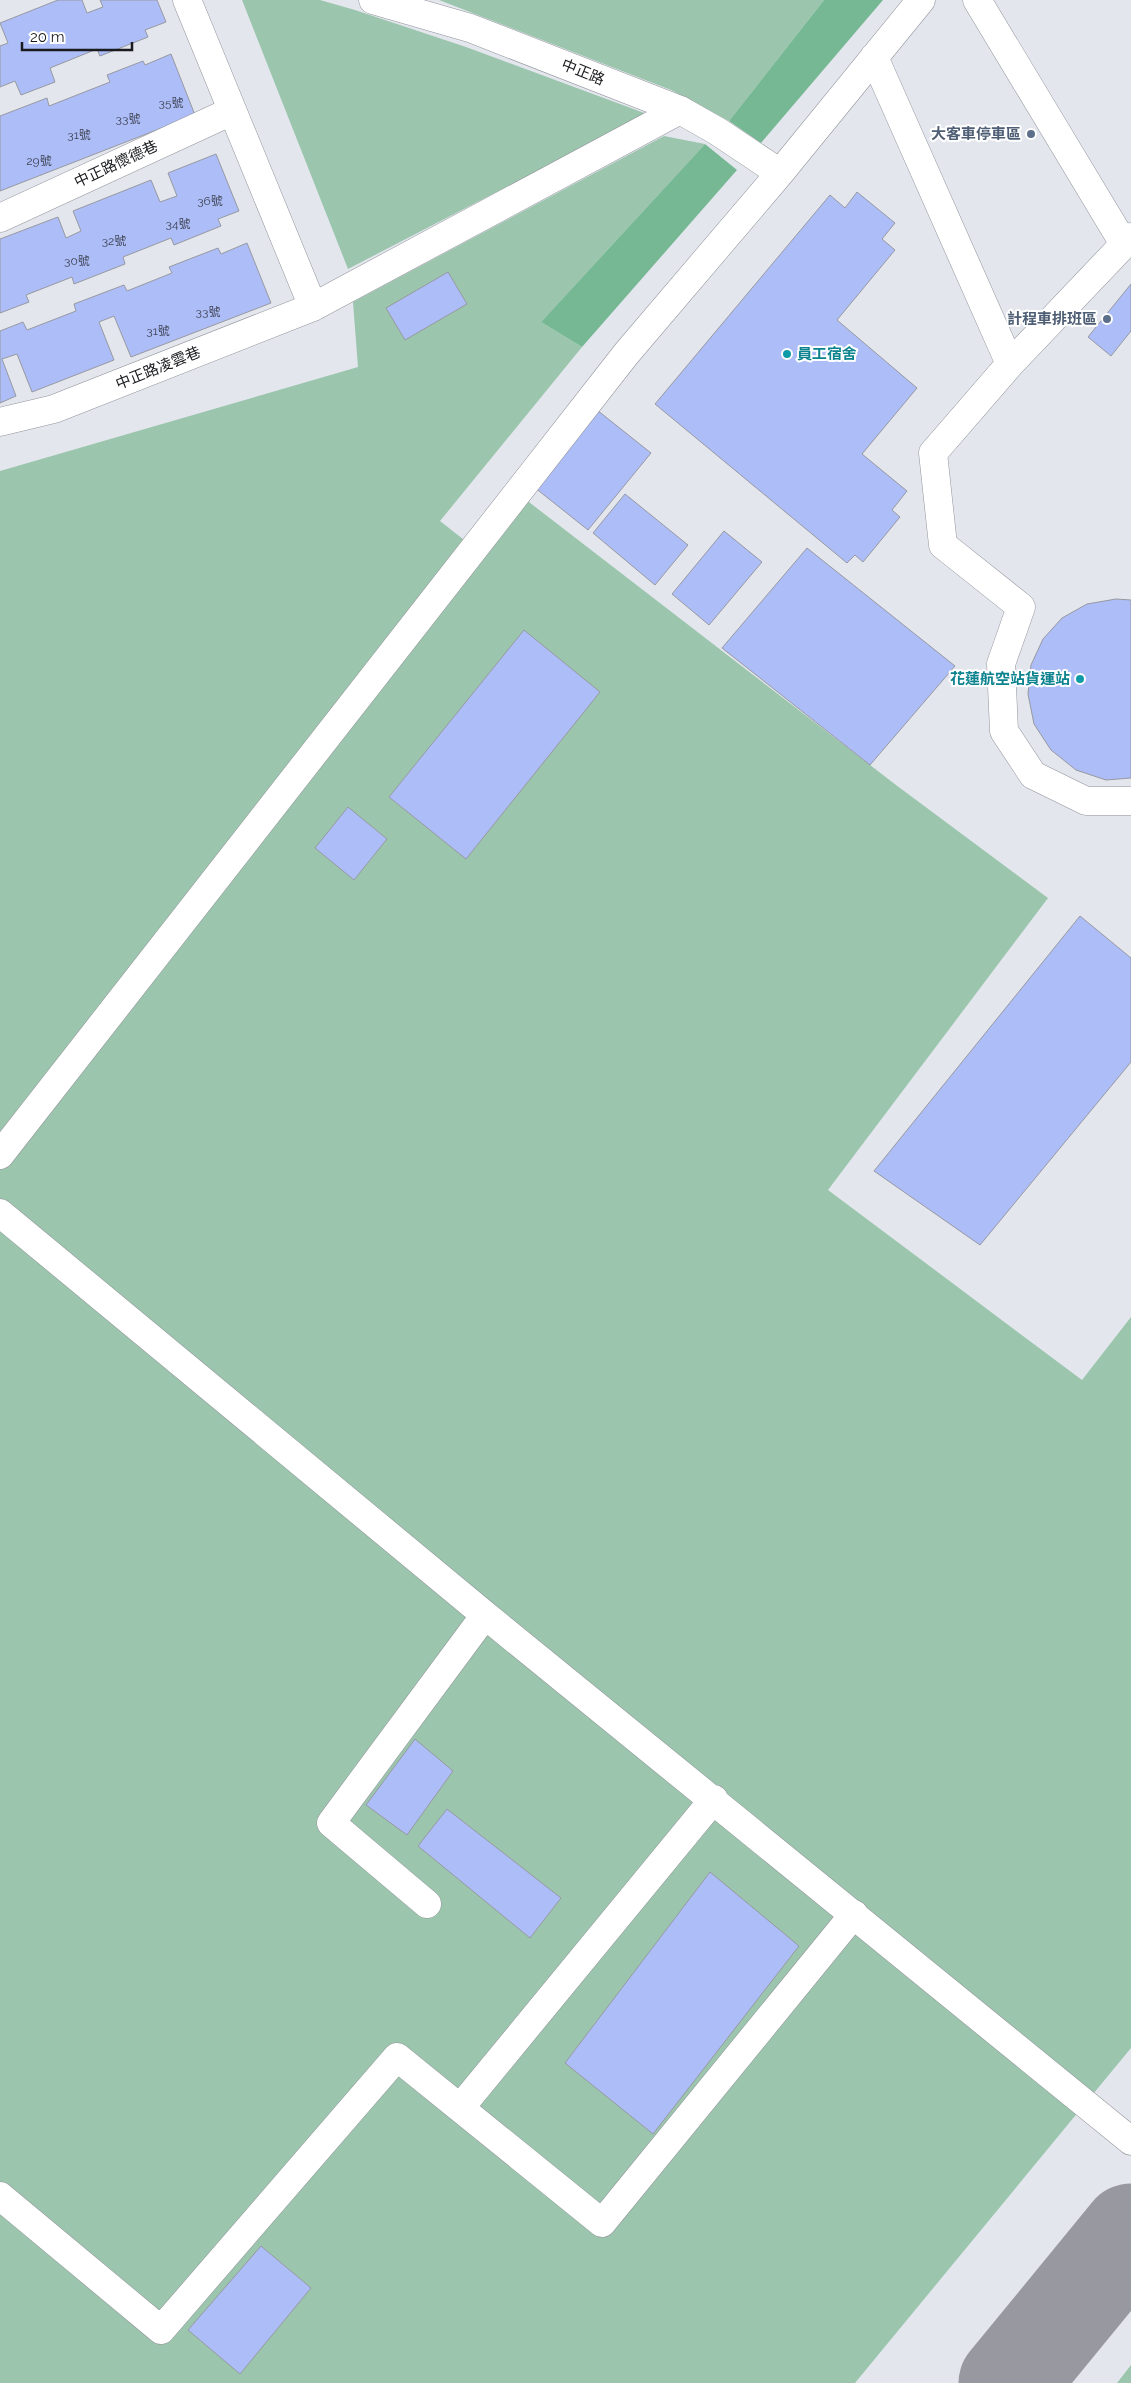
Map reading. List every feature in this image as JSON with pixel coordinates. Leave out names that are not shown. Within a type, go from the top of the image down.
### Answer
[{"type":"lane","points":[[187,0],[313,307]]},
{"type":"lane","name":"中正路","points":[[374,0],[470,28],[680,110],[717,131],[780,173]]},
{"type":"lane","points":[[0,1155],[626,354],[780,173],[921,0]]},
{"type":"lane","points":[[977,0],[1128,240],[1010,364],[933,453],[944,545],[1021,607],[1001,664],[1004,730],[1033,775],[1086,800],[1131,801]]},
{"type":"lane","points":[[874,57],[1010,364]]},
{"type":"lane","name":"中正路凌雲巷","points":[[0,422],[54,409],[313,307],[680,110]]},
{"type":"lane","name":"中正路懷德巷","points":[[0,218],[232,111]]},
{"type":"lane","points":[[0,1213],[485,1615],[714,1799],[1131,2141]]},
{"type":"lane","points":[[427,1904],[331,1823],[485,1615]]},
{"type":"lane","points":[[460,2108],[714,1799]]},
{"type":"lane","points":[[0,2196],[161,2330],[397,2057],[602,2223],[854,1914]]},
{"type":"green space","points":[[242,0],[320,0],[466,47],[647,114],[348,269]]},
{"type":"green space","points":[[439,0],[824,0],[729,121],[671,90]]},
{"type":"green space","points":[[824,0],[883,0],[761,143],[729,121]]},
{"type":"green space","points":[[664,136],[705,144],[541,322],[582,347],[440,521],[482,554],[525,499],[896,785],[1048,898],[828,1190],[1082,1380],[1131,1317],[1131,2048],[855,2383],[0,2383],[0,471],[358,367],[353,302]]},
{"type":"green space","points":[[705,144],[737,170],[582,347],[541,322]]},
{"type":"green space","points":[[1131,2365],[1131,2383],[1117,2383]]},
{"type":"building","points":[[58,0],[82,0],[87,13],[103,7],[100,0],[157,0],[166,22],[145,30],[148,37],[100,56],[97,49],[50,68],[55,82],[21,95],[15,81],[0,87],[0,46],[8,43],[0,23]]},
{"type":"building","points":[[171,54],[195,115],[0,191],[0,116],[47,98],[49,106],[110,82],[107,75],[143,61],[145,65]]},
{"type":"building","points":[[216,154],[239,211],[218,219],[221,226],[174,245],[171,238],[123,257],[125,264],[74,284],[72,277],[26,295],[29,302],[0,313],[0,239],[58,217],[66,238],[81,231],[73,211],[151,180],[160,202],[177,196],[168,173]]},
{"type":"building","name":"員工宿舍","points":[[857,192],[895,223],[882,239],[895,250],[837,320],[917,388],[862,454],[907,491],[892,510],[900,517],[863,562],[855,555],[847,563],[655,404],[830,195],[845,208]]},
{"type":"building","points":[[247,243],[271,303],[131,357],[114,316],[99,322],[114,360],[32,392],[17,354],[2,359],[16,396],[0,403],[0,331],[23,322],[27,330],[76,311],[74,304],[124,285],[127,291],[172,273],[169,267],[218,248],[221,254]]},
{"type":"building","points":[[448,272],[467,304],[405,340],[386,308]]},
{"type":"building","points":[[1131,284],[1131,331],[1111,356],[1088,337]]},
{"type":"building","points":[[597,410],[651,453],[588,530],[534,487]]},
{"type":"building","points":[[625,494],[688,545],[655,585],[593,533]]},
{"type":"building","points":[[724,531],[762,562],[709,625],[672,594]]},
{"type":"building","points":[[807,548],[955,666],[870,765],[722,648]]},
{"type":"building","name":"花蓮航空站貨運站","points":[[1116,599],[1131,600],[1131,778],[1106,780],[1076,770],[1051,750],[1034,724],[1028,694],[1031,665],[1043,639],[1062,618],[1087,604]]},
{"type":"building","points":[[524,630],[600,692],[466,859],[389,797]]},
{"type":"building","points":[[348,807],[387,839],[354,880],[315,848]]},
{"type":"building","points":[[1080,916],[1131,958],[1131,1062],[980,1245],[874,1171]]},
{"type":"building","points":[[415,1739],[453,1771],[407,1835],[366,1805]]},
{"type":"building","points":[[447,1809],[561,1898],[530,1938],[418,1846]]},
{"type":"building","points":[[710,1872],[799,1946],[653,2134],[565,2063]]},
{"type":"building","points":[[261,2246],[311,2288],[240,2374],[188,2330]]},
{"type":"taxiway","points":[[1008,2383],[1131,2233]]},
{"type":"place","name":"大客車停車區","points":[[1031,134]]},
{"type":"place","name":"計程車排班區","points":[[1107,319]]},
{"type":"place","name":"員工宿舍","points":[[787,354]]},
{"type":"place","name":"花蓮航空站貨運站","points":[[1080,679]]}]
